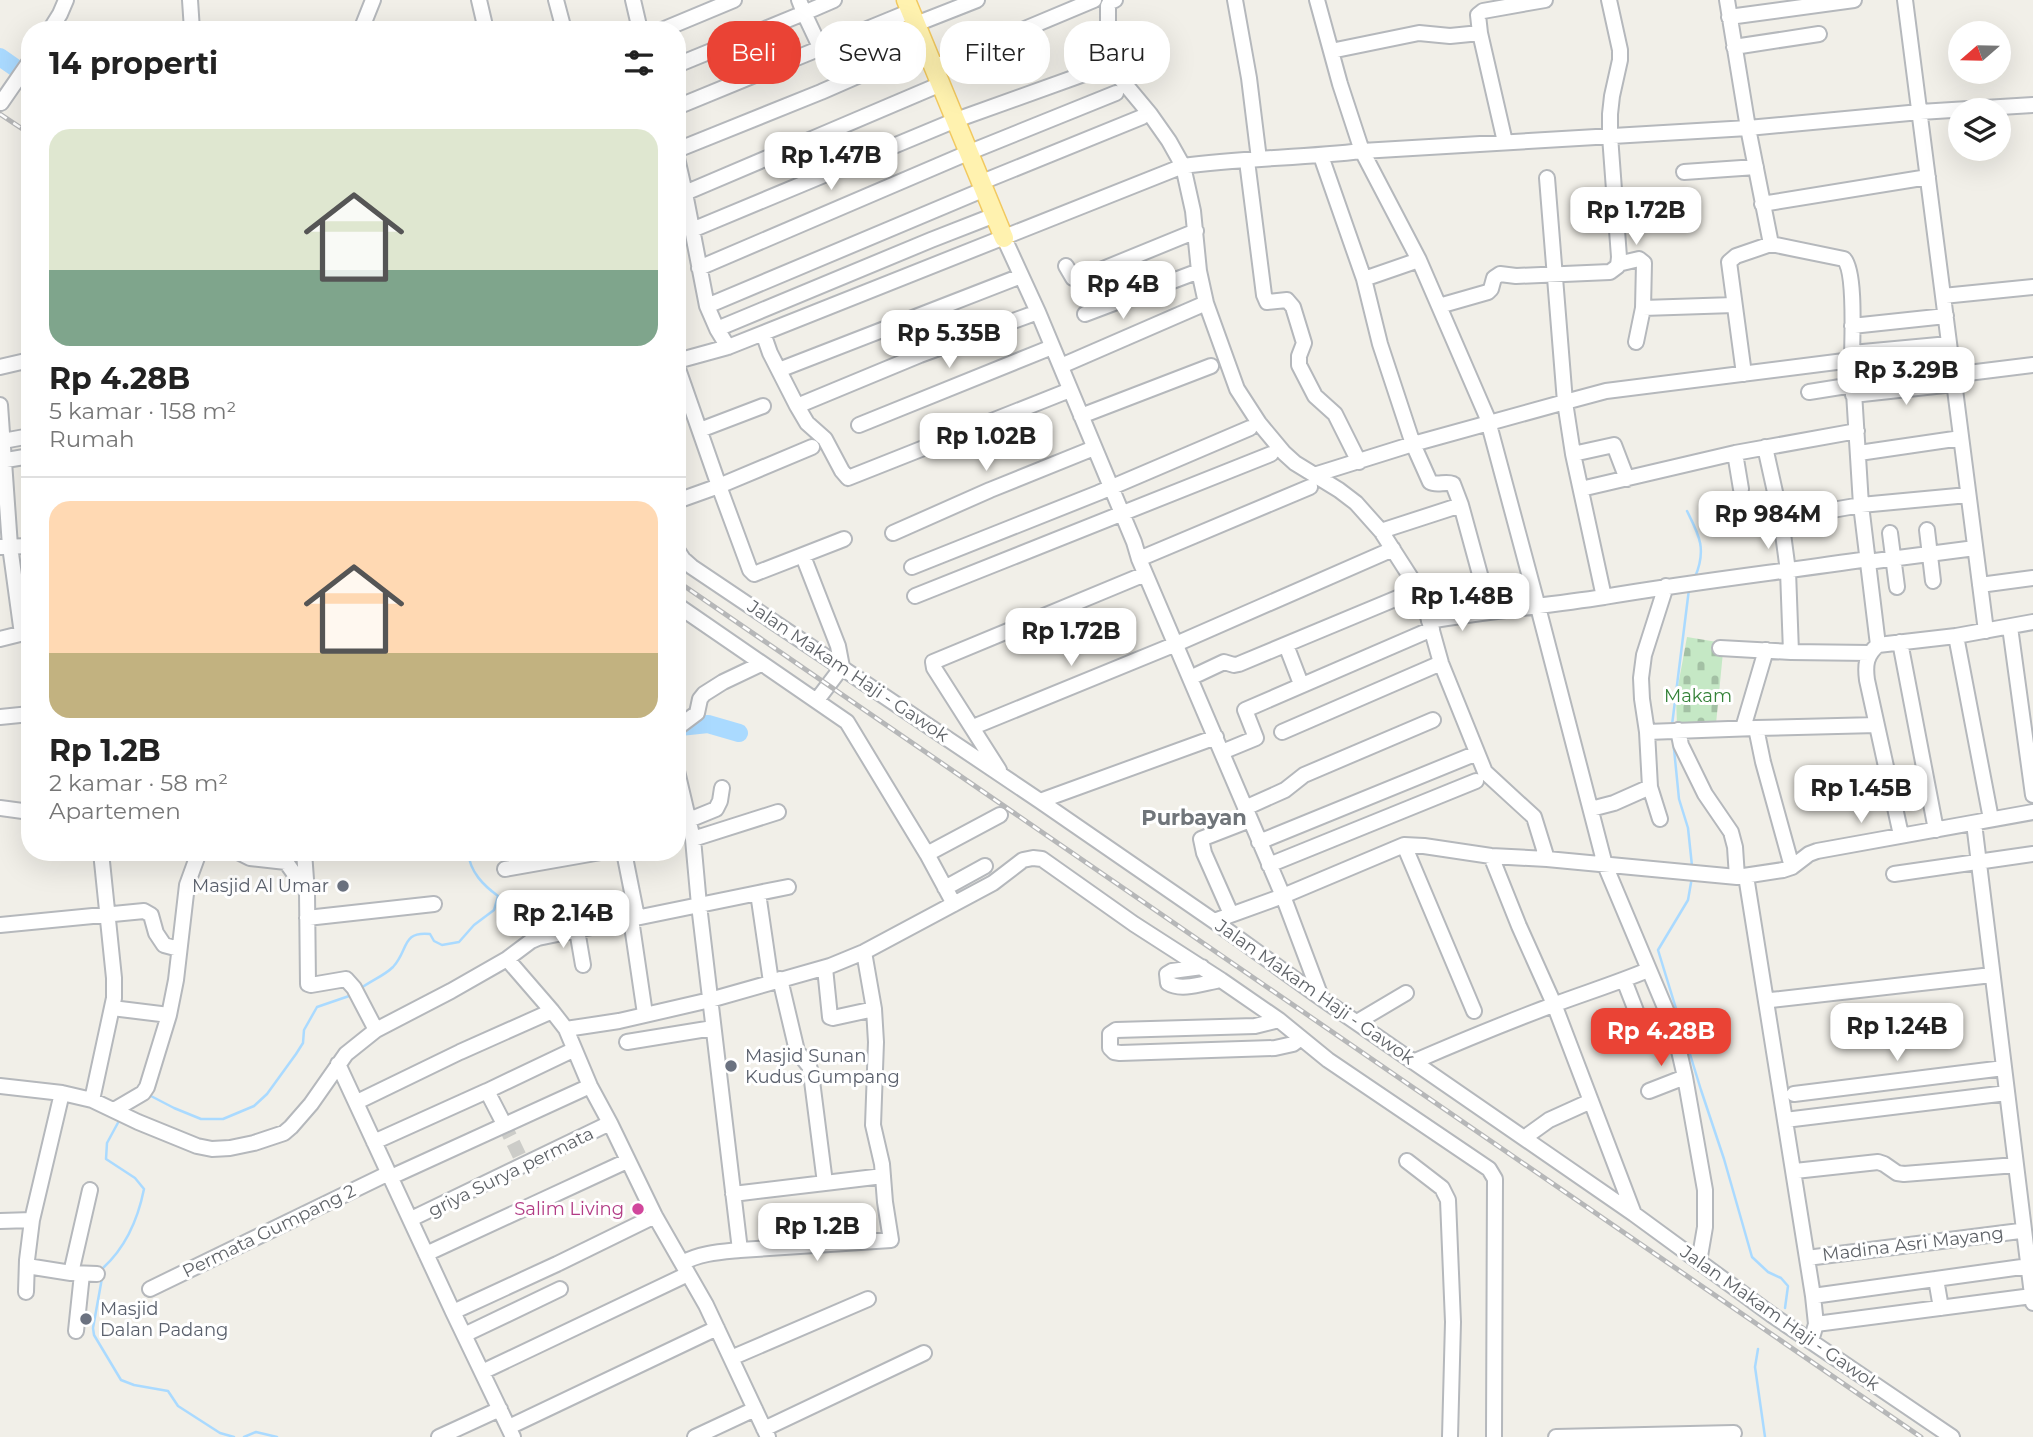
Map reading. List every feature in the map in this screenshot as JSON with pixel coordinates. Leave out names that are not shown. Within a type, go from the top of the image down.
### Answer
[{"type":"main road","points":[[926,47],[1004,238]]},
{"type":"street","points":[[56,21],[66,0]]},
{"type":"street","points":[[190,0],[191,21]]},
{"type":"street","points":[[365,21],[373,0]]},
{"type":"street","points":[[479,0],[484,21]]},
{"type":"street","points":[[556,0],[562,21]]},
{"type":"street","points":[[633,0],[638,21]]},
{"type":"street","points":[[684,21],[734,0]]},
{"type":"street","points":[[686,61],[801,6],[834,0]]},
{"type":"street","points":[[887,21],[911,11],[977,0]]},
{"type":"street","points":[[686,192],[1094,0]]},
{"type":"street","points":[[1115,0],[1108,6],[1108,63],[1150,114],[1183,166],[1206,303],[1237,389],[1246,405],[1284,453],[1312,481],[1339,490],[1356,503],[1393,549],[1424,599],[1441,663],[1487,775],[1534,817],[1547,859]]},
{"type":"street","points":[[1235,0],[1249,78],[1264,295],[1268,302],[1287,300],[1293,307],[1304,343],[1299,365],[1315,396],[1335,414],[1359,462]]},
{"type":"street","points":[[1317,0],[1362,151],[1419,260],[1488,422],[1605,865],[1674,1029],[1704,1190],[1705,1227],[1699,1262]]},
{"type":"street","points":[[1505,142],[1478,15],[1480,12],[1545,0]]},
{"type":"street","points":[[1439,306],[1488,292],[1494,278],[1500,274],[1516,276],[1610,272],[1618,264],[1611,103],[1620,50],[1609,0]]},
{"type":"street","points":[[1727,0],[1771,244]]},
{"type":"street","points":[[1729,18],[1853,0]]},
{"type":"street","points":[[1905,0],[1986,631]]},
{"type":"street","points":[[801,6],[815,36]]},
{"type":"street","points":[[1331,51],[1419,33],[1450,36],[1480,33]]},
{"type":"street","points":[[1734,47],[1819,34]]},
{"type":"street","points":[[686,103],[815,51]]},
{"type":"street","points":[[1,103],[21,74]]},
{"type":"street","points":[[692,230],[956,120],[1064,81]]},
{"type":"street","points":[[686,146],[839,84]]},
{"type":"street","points":[[699,268],[1116,93]]},
{"type":"street","points":[[686,360],[728,346],[1183,166],[1362,151],[1748,128],[1920,112],[2033,105]]},
{"type":"street","points":[[707,306],[1142,117]]},
{"type":"street","points":[[1321,156],[1364,279],[1380,344],[1413,444],[1428,479],[1434,484],[1453,484],[1490,611]]},
{"type":"street","points":[[1684,172],[1756,167]]},
{"type":"street","points":[[1762,204],[1928,177]]},
{"type":"street","points":[[1547,178],[1565,402],[1573,454],[1604,597]]},
{"type":"street","points":[[686,210],[707,306],[728,346]]},
{"type":"street","points":[[717,329],[995,215]]},
{"type":"street","points":[[1066,266],[1072,277],[1081,278],[1196,231]]},
{"type":"street","points":[[1004,238],[1038,312],[1145,574],[1283,896],[1321,998]]},
{"type":"street","points":[[1744,373],[1728,265],[1730,260],[1771,244],[1846,261],[1850,272],[1853,390],[1861,505],[1871,560],[1874,649],[1865,667],[1901,835]]},
{"type":"street","points":[[1618,264],[1639,259],[1643,261],[1643,308],[1636,342]]},
{"type":"street","points":[[1364,279],[1419,260]]},
{"type":"street","points":[[1085,314],[1199,271]]},
{"type":"street","points":[[779,370],[1021,276]]},
{"type":"street","points":[[1943,296],[2033,287]]},
{"type":"street","points":[[1060,366],[1206,303]]},
{"type":"street","points":[[1643,308],[1734,305]]},
{"type":"street","points":[[797,406],[920,355],[1038,312]]},
{"type":"street","points":[[1852,326],[1946,316]]},
{"type":"street","points":[[763,332],[770,353],[797,406],[807,423],[825,439],[846,477],[852,478],[1070,390]]},
{"type":"street","points":[[1139,559],[1359,462],[1488,422],[1606,391],[1949,344]]},
{"type":"street","points":[[859,425],[1052,347]]},
{"type":"street","points":[[0,367],[21,362]]},
{"type":"street","points":[[1968,373],[2033,365]]},
{"type":"street","points":[[1081,416],[1211,366]]},
{"type":"street","points":[[1809,392],[1954,384]]},
{"type":"street","points":[[686,389],[751,573],[759,574],[844,539]]},
{"type":"street","points":[[0,405],[5,546],[21,612]]},
{"type":"street","points":[[700,430],[763,406]]},
{"type":"street","points":[[912,567],[1098,494],[1250,428]]},
{"type":"street","points":[[1581,489],[1735,453],[1857,431]]},
{"type":"street","points":[[2,432],[21,435]]},
{"type":"street","points":[[1859,453],[1961,438]]},
{"type":"street","points":[[1573,454],[1614,445],[1627,479]]},
{"type":"street","points":[[686,498],[812,447]]},
{"type":"street","points":[[1765,447],[1781,519],[1788,571],[1791,652]]},
{"type":"street","points":[[893,533],[1094,448]]},
{"type":"street","points":[[1735,453],[1741,489]]},
{"type":"street","points":[[915,596],[1270,454]]},
{"type":"street","points":[[2,460],[21,457]]},
{"type":"street","points":[[1781,519],[1861,505],[1968,495]]},
{"type":"street","points":[[1381,531],[1461,505]]},
{"type":"street","points":[[1927,530],[1933,581]]},
{"type":"street","points":[[1891,533],[1897,587]]},
{"type":"street","points":[[1222,752],[1256,738],[1245,710],[1430,625],[1490,611],[1538,607],[1694,582],[1975,548]]},
{"type":"street","points":[[978,725],[1176,644],[1393,549]]},
{"type":"street","points":[[803,556],[838,646],[842,667],[817,700]]},
{"type":"street","name":"Jalan Makam Haji - Gawok","points":[[686,562],[1002,774],[1634,1214],[1772,1315],[1952,1437]]},
{"type":"street","points":[[1002,774],[934,668],[933,662],[1145,574]]},
{"type":"street","points":[[1980,585],[2033,578]]},
{"type":"street","points":[[1660,819],[1650,787],[1641,689],[1642,668],[1666,586]]},
{"type":"street","points":[[1190,678],[1224,662],[1237,665],[1419,589]]},
{"type":"street","points":[[686,611],[817,700],[852,728],[954,904]]},
{"type":"street","points":[[1720,648],[1791,652],[1874,649],[1900,642],[1956,636],[2033,622]]},
{"type":"street","points":[[2010,627],[2033,796]]},
{"type":"street","points":[[0,639],[21,634]]},
{"type":"street","points":[[1956,636],[1991,819]]},
{"type":"street","points":[[1900,642],[1936,830]]},
{"type":"street","points":[[1286,645],[1301,684]]},
{"type":"street","points":[[1766,650],[1749,728],[1763,762],[1792,867]]},
{"type":"street","points":[[1282,732],[1441,663]]},
{"type":"street","points":[[686,721],[697,713],[704,694],[761,664]]},
{"type":"street","points":[[0,717],[21,715]]},
{"type":"street","points":[[1231,914],[1200,839],[1248,814],[1304,775],[1433,720]]},
{"type":"street","points":[[1647,732],[1877,725]]},
{"type":"street","points":[[1675,730],[1705,794],[1731,832],[1742,876],[1813,1296],[1816,1324],[1811,1341]]},
{"type":"street","points":[[1040,801],[1216,737]]},
{"type":"street","points":[[1259,842],[1477,753]]},
{"type":"street","points":[[1269,865],[1476,780]]},
{"type":"street","points":[[1591,809],[1614,803],[1650,787]]},
{"type":"street","points":[[686,815],[716,809],[722,788]]},
{"type":"street","points":[[0,808],[21,811]]},
{"type":"street","points":[[693,839],[778,811]]},
{"type":"street","points":[[1214,921],[1283,896],[1404,845],[1491,856],[1742,876],[1777,872],[1792,867],[1813,852],[2033,812]]},
{"type":"street","points":[[927,854],[1000,815]]},
{"type":"street","points":[[686,820],[693,839],[740,1250]]},
{"type":"street","points":[[1816,1324],[2033,1299],[1974,823]]},
{"type":"street","points":[[1404,845],[1474,1011]]},
{"type":"street","points":[[1894,874],[2033,855]]},
{"type":"street","points":[[1491,856],[1554,1004],[1634,1214]]},
{"type":"street","points":[[566,1029],[619,1021],[710,1000],[825,968],[864,952],[993,883],[1023,860],[1042,859],[1134,924],[1222,980],[1279,1020],[1328,1060],[1484,1164],[1493,1175],[1494,1437]]},
{"type":"street","points":[[92,1100],[112,1008],[114,978],[103,861]]},
{"type":"street","points":[[115,1111],[143,1093],[147,1087],[169,1015],[187,885],[196,861]]},
{"type":"street","points":[[277,861],[286,862],[307,893]]},
{"type":"street","points":[[305,861],[308,984],[344,978],[356,993],[376,1030]]},
{"type":"street","points":[[505,869],[550,861]]},
{"type":"street","points":[[625,861],[645,1014]]},
{"type":"street","points":[[945,888],[985,866]]},
{"type":"street","points":[[0,1086],[62,1093],[92,1100],[138,1122],[197,1146],[212,1149],[270,1139],[284,1133],[298,1119],[346,1054],[376,1030],[507,959],[531,941],[788,887]]},
{"type":"street","points":[[758,893],[775,981],[797,1051],[811,1073],[825,1183]]},
{"type":"street","points":[[307,918],[434,904]]},
{"type":"street","points":[[0,925],[148,912],[164,945],[179,949]]},
{"type":"street","points":[[577,930],[583,965]]},
{"type":"street","points":[[482,1372],[685,1269],[699,1255],[891,1240],[882,1164],[873,1125],[876,1042],[874,1009],[864,952]]},
{"type":"street","points":[[507,959],[566,1029],[573,1050],[627,1161],[717,1328],[766,1433],[924,1353]]},
{"type":"street","points":[[1202,967],[1172,971],[1167,974],[1168,983],[1180,987],[1222,980]]},
{"type":"street","points":[[825,968],[830,1017],[874,1009]]},
{"type":"street","points":[[1413,1062],[1554,1004],[1624,981],[1648,970]]},
{"type":"street","points":[[1771,1000],[1992,975]]},
{"type":"street","points":[[1624,981],[1638,1016]]},
{"type":"street","points":[[1357,1022],[1406,993]]},
{"type":"street","points":[[112,1008],[169,1015]]},
{"type":"street","points":[[357,1102],[552,1011]]},
{"type":"street","points":[[1279,1020],[1255,1026],[1116,1030],[1110,1034],[1110,1048],[1120,1053],[1275,1048],[1288,1046],[1301,1038]]},
{"type":"street","points":[[627,1042],[713,1028]]},
{"type":"street","points":[[374,1142],[573,1050]]},
{"type":"street","points":[[338,1064],[511,1432],[717,1328]]},
{"type":"street","points":[[1794,1094],[2004,1068]]},
{"type":"street","points":[[1650,1091],[1685,1077]]},
{"type":"street","name":"Permata Gumpang 2","points":[[150,1289],[390,1175],[590,1086]]},
{"type":"street","points":[[487,1091],[504,1124]]},
{"type":"street","points":[[26,1292],[32,1220],[62,1093]]},
{"type":"street","points":[[1785,1120],[2007,1093]]},
{"type":"street","points":[[1524,1138],[1549,1120],[1591,1101]]},
{"type":"street","name":"griya Surya permata","points":[[411,1219],[610,1124]]},
{"type":"street","points":[[426,1254],[627,1161]]},
{"type":"street","points":[[1407,1161],[1442,1188],[1448,1200],[1453,1322],[1450,1437]]},
{"type":"street","points":[[1795,1171],[1871,1163],[1884,1164],[1905,1174],[2016,1165]]},
{"type":"street","points":[[733,1194],[883,1176]]},
{"type":"street","points":[[76,1331],[84,1274],[90,1190]]},
{"type":"street","points":[[453,1312],[655,1216]]},
{"type":"street","points":[[0,1221],[32,1220]]},
{"type":"street","name":"Madina Asri Mayang","points":[[1807,1258],[2020,1231]]},
{"type":"street","points":[[27,1266],[84,1274]]},
{"type":"street","points":[[1813,1296],[2029,1266]]},
{"type":"street","points":[[1937,1279],[1941,1308]]},
{"type":"street","points":[[464,1335],[560,1289]]},
{"type":"street","points":[[731,1358],[868,1299]]},
{"type":"street","points":[[439,1437],[499,1409]]},
{"type":"street","points":[[695,1437],[755,1409]]},
{"type":"street","points":[[1556,1437],[1734,1433]]},
{"type":"green space","name":"Makam","points":[[1687,637],[1717,642],[1723,652],[1716,724],[1677,725],[1676,697]]},
{"type":"waterway","points":[[0,57],[21,72]]},
{"type":"waterway","points":[[1687,511],[1701,550],[1695,577]]},
{"type":"waterway","points":[[1672,725],[1689,589]]},
{"type":"waterway","points":[[686,726],[708,724],[739,733]]},
{"type":"waterway","points":[[1673,739],[1679,799],[1688,828],[1692,866]]},
{"type":"waterway","points":[[360,989],[393,967],[414,936],[430,934],[434,941],[442,945],[459,942],[474,925],[494,910],[498,896],[478,877],[470,861]]},
{"type":"waterway","points":[[1692,877],[1688,900],[1658,950],[1752,1257],[1788,1286],[1785,1308]]},
{"type":"waterway","points":[[149,1095],[201,1119],[223,1119],[254,1106],[267,1094],[296,1054],[303,1043],[304,1030],[317,1007],[352,995]]},
{"type":"waterway","points":[[102,1271],[130,1232],[144,1189],[135,1178],[106,1159],[107,1143],[120,1119]]},
{"type":"waterway","points":[[102,1278],[94,1335],[121,1380],[168,1391],[178,1406],[220,1433],[234,1437]]},
{"type":"waterway","points":[[1758,1349],[1755,1367],[1765,1437]]},
{"type":"waterway","points":[[244,1437],[256,1432],[277,1437]]},
{"type":"tunnel","points":[[504,1124],[524,1165]]},
{"type":"railway","points":[[0,114],[21,128]]},
{"type":"railway","points":[[686,587],[1921,1437]]},
{"type":"place","name":"Masjid Al Umar","points":[[343,886]]},
{"type":"place","name":"Masjid Sunan Kudus Gumpang","points":[[731,1066]]},
{"type":"place","name":"Salim Living","points":[[638,1209]]},
{"type":"place","name":"Masjid Dalan Padang","points":[[86,1319]]},
{"type":"district","name":"Purbayan","points":[[1194,818]]}]
